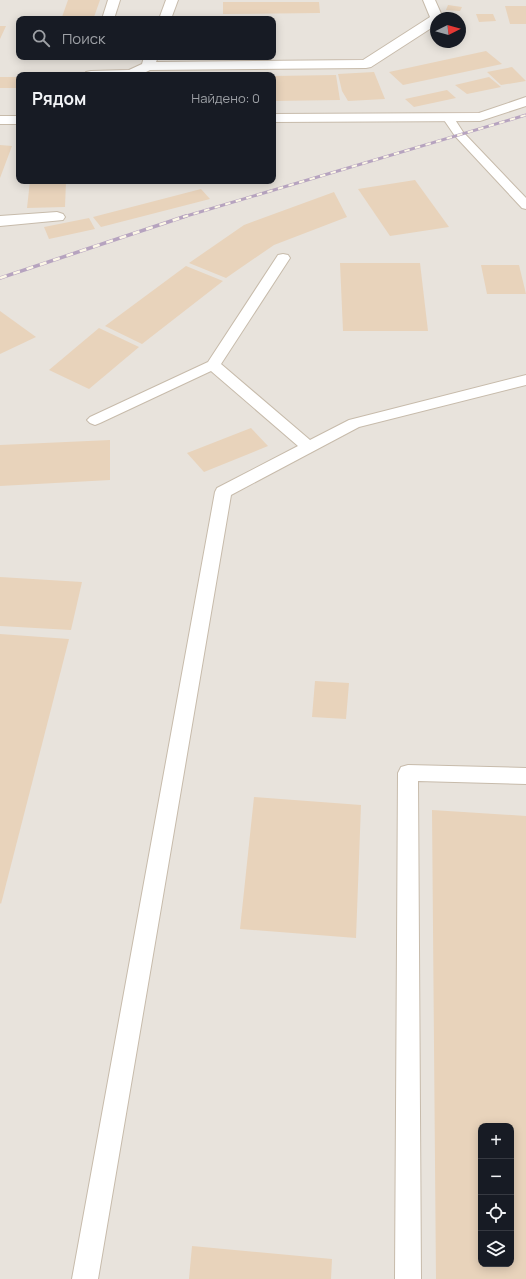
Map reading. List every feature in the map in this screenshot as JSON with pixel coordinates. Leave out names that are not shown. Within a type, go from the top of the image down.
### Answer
[{"type":"street","points":[[109,16],[114,0]]},
{"type":"street","points":[[166,16],[172,0]]},
{"type":"street","points":[[429,0],[434,12]]},
{"type":"street","points":[[134,72],[150,62],[366,64],[430,23]]},
{"type":"street","points":[[93,71],[106,72]]},
{"type":"street","points":[[276,118],[480,117],[526,101]]},
{"type":"street","points":[[0,120],[16,120]]},
{"type":"street","points":[[0,221],[57,217]]},
{"type":"lane","points":[[448,117],[459,134],[526,205]]},
{"type":"lane","points":[[95,420],[213,364],[283,258]]},
{"type":"lane","points":[[213,364],[309,447]]},
{"type":"lane","points":[[85,1279],[223,492],[354,423],[526,380]]},
{"type":"lane","points":[[408,1279],[408,773],[526,776]]},
{"type":"shaded area","points":[[0,0],[526,0],[526,1279],[0,1279]]},
{"type":"building","points":[[68,0],[100,0],[94,16],[62,16]]},
{"type":"building","points":[[223,2],[319,2],[320,13],[223,14]]},
{"type":"building","points":[[448,5],[462,7],[460,11],[446,10]]},
{"type":"building","points":[[505,6],[526,6],[526,24],[510,24]]},
{"type":"building","points":[[476,14],[493,14],[496,21],[479,22]]},
{"type":"building","points":[[0,26],[6,26],[0,39]]},
{"type":"building","points":[[486,51],[502,64],[403,85],[389,72]]},
{"type":"building","points":[[512,67],[526,81],[501,85],[487,72]]},
{"type":"building","points":[[374,72],[385,99],[348,101],[342,91],[338,74]]},
{"type":"building","points":[[336,75],[340,100],[276,101],[276,76]]},
{"type":"building","points":[[0,77],[16,77],[16,88],[0,88]]},
{"type":"building","points":[[489,77],[501,87],[467,94],[455,85]]},
{"type":"building","points":[[447,90],[456,98],[414,107],[405,99]]},
{"type":"building","points":[[0,145],[12,146],[0,178]]},
{"type":"building","points":[[415,180],[449,227],[390,236],[358,189]]},
{"type":"building","points":[[30,184],[66,184],[65,207],[27,208]]},
{"type":"building","points":[[201,189],[210,199],[101,227],[93,217]]},
{"type":"building","points":[[334,192],[347,217],[274,245],[226,278],[189,263],[244,225]]},
{"type":"building","points":[[89,218],[95,229],[49,239],[44,227]]},
{"type":"building","points":[[340,263],[420,263],[428,331],[343,331]]},
{"type":"building","points":[[481,265],[519,265],[526,294],[487,294]]},
{"type":"building","points":[[186,266],[223,281],[142,344],[105,326]]},
{"type":"building","points":[[0,311],[36,337],[0,354]]},
{"type":"building","points":[[99,328],[139,347],[89,389],[49,370]]},
{"type":"building","points":[[251,428],[268,446],[204,472],[187,453]]},
{"type":"building","points":[[110,440],[110,480],[0,486],[0,445]]},
{"type":"building","points":[[0,577],[82,582],[71,630],[0,626]]},
{"type":"building","points":[[0,634],[69,639],[1,904],[0,903]]},
{"type":"building","points":[[315,681],[349,683],[346,719],[312,717]]},
{"type":"building","points":[[254,797],[361,805],[356,938],[240,929]]},
{"type":"building","points":[[432,810],[526,816],[526,1279],[436,1279]]},
{"type":"building","points":[[192,1246],[332,1259],[331,1279],[189,1279]]},
{"type":"railway","points":[[183,217],[526,115]]},
{"type":"railway","points":[[0,278],[183,217]]}]
